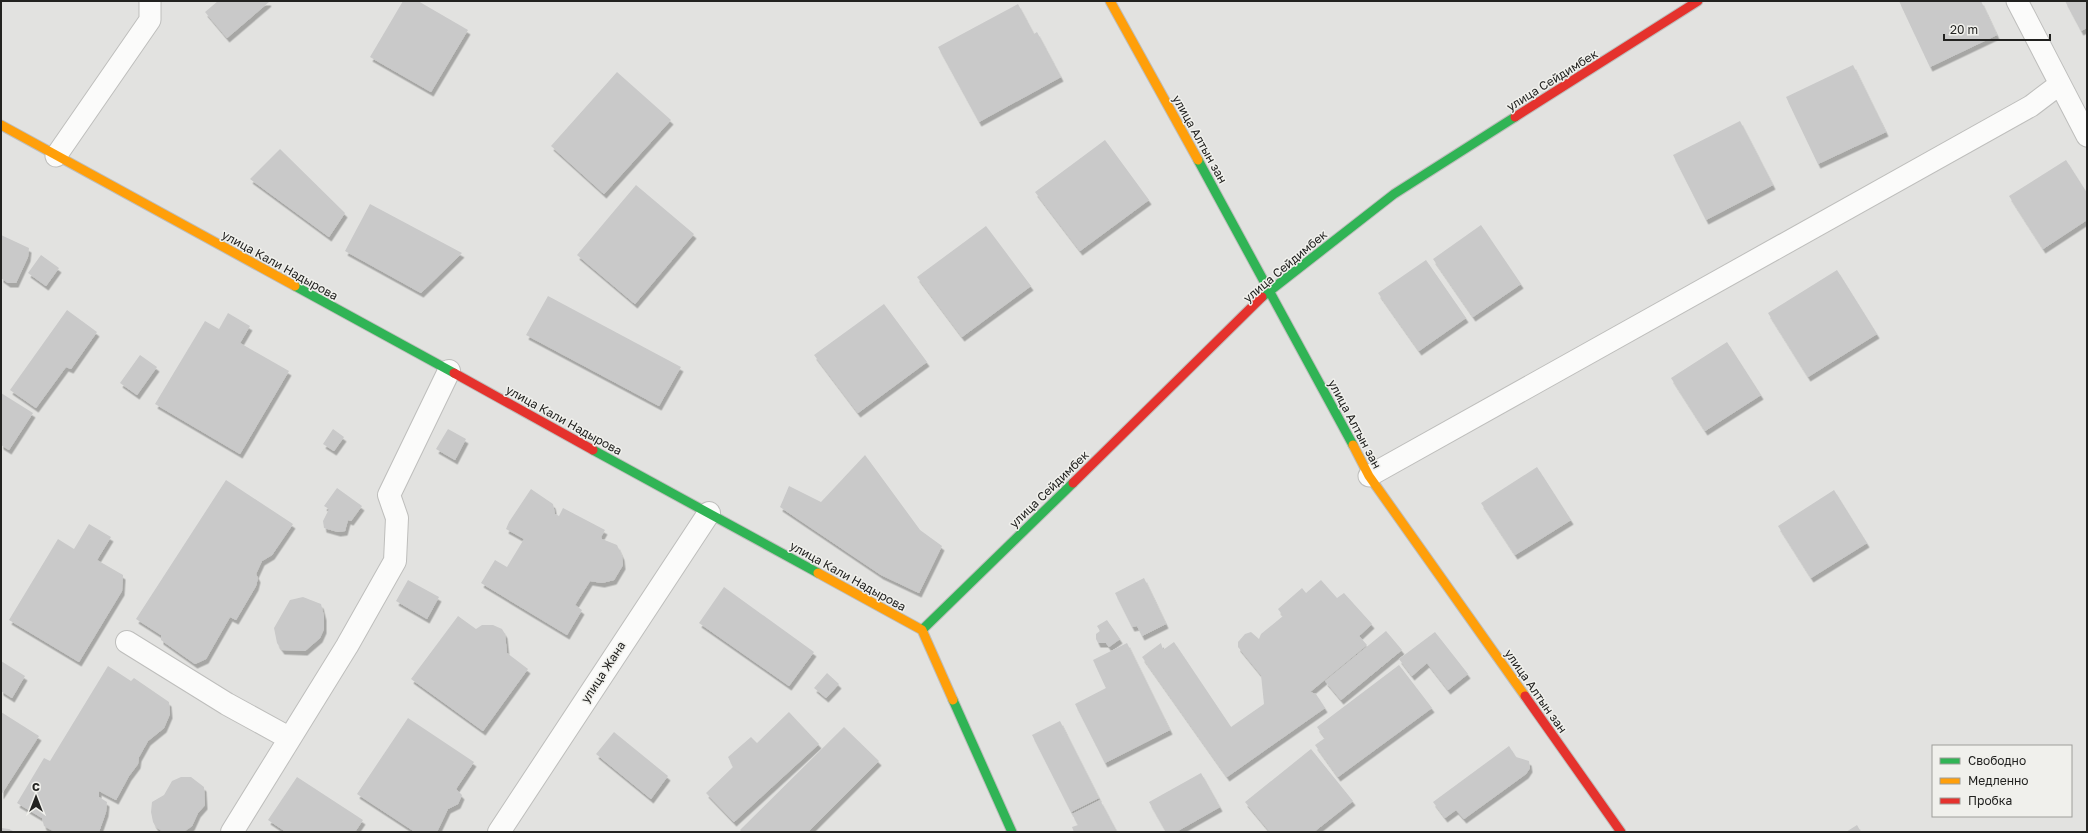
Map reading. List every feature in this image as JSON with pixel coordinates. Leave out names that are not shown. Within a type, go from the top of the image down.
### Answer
[{"type":"street","name":"улица Алтын зан","points":[[1110,1],[1270,290],[1368,476],[1621,832]]},
{"type":"street","name":"улица Сейдимбек","points":[[922,630],[1270,290],[1394,194],[1698,1]]},
{"type":"street","name":"улица Кали Надырова","points":[[1,125],[922,630]]},
{"type":"street","points":[[232,832],[347,646],[395,561],[397,518],[389,495],[449,371]]},
{"type":"street","name":"улица Жана","points":[[499,832],[709,513]]},
{"type":"street","points":[[922,630],[1012,832]]},
{"type":"street","points":[[127,642],[227,704],[289,738]]},
{"type":"lane","points":[[56,156],[150,20],[150,1]]},
{"type":"lane","points":[[2017,1],[2087,136]]},
{"type":"lane","points":[[1368,476],[2031,106],[2060,84]]},
{"type":"building","points":[[218,1],[269,2],[227,38],[205,12]]},
{"type":"building","points":[[403,1],[418,1],[468,30],[431,92],[370,57]]},
{"type":"building","points":[[1899,1],[1981,1],[1997,35],[1930,67]]},
{"type":"building","points":[[2065,1],[2087,1],[2087,28],[2081,31]]},
{"type":"building","points":[[1018,4],[1034,34],[1037,32],[1061,77],[979,122],[938,47]]},
{"type":"building","points":[[1853,65],[1886,132],[1818,164],[1786,97]]},
{"type":"building","points":[[617,72],[671,120],[604,194],[551,146]]},
{"type":"building","points":[[1740,121],[1773,185],[1706,220],[1673,155]]},
{"type":"building","points":[[1105,140],[1149,200],[1080,251],[1035,192]]},
{"type":"building","points":[[280,149],[345,213],[329,237],[250,179]]},
{"type":"building","points":[[2066,160],[2087,193],[2087,220],[2043,249],[2009,196]]},
{"type":"building","points":[[636,185],[694,234],[635,304],[577,255]]},
{"type":"building","points":[[370,204],[462,253],[421,293],[345,251]]},
{"type":"building","points":[[1481,225],[1521,284],[1473,317],[1433,259]]},
{"type":"building","points":[[986,226],[1031,286],[962,337],[917,277]]},
{"type":"building","points":[[1,235],[29,248],[28,257],[16,283],[8,283],[1,278]]},
{"type":"building","points":[[41,255],[59,268],[46,286],[28,273]]},
{"type":"building","points":[[1426,260],[1466,318],[1419,351],[1378,293]]},
{"type":"building","points":[[1837,270],[1877,334],[1808,377],[1768,313]]},
{"type":"building","points":[[548,296],[681,367],[659,406],[526,335]]},
{"type":"building","points":[[884,304],[927,362],[858,413],[814,355]]},
{"type":"building","points":[[67,310],[97,332],[71,369],[66,367],[36,408],[10,390]]},
{"type":"building","points":[[228,313],[250,326],[240,343],[289,371],[240,454],[155,404],[205,321],[219,329]]},
{"type":"building","points":[[1727,342],[1761,395],[1705,431],[1671,378]]},
{"type":"building","points":[[140,355],[157,367],[137,395],[120,383]]},
{"type":"building","points":[[1,393],[33,413],[9,450],[1,445]]},
{"type":"building","points":[[333,429],[344,437],[334,451],[323,444]]},
{"type":"building","points":[[448,429],[466,439],[455,460],[436,449]]},
{"type":"building","points":[[865,455],[920,530],[942,546],[919,593],[881,575],[780,507],[789,486],[821,502]]},
{"type":"building","points":[[1537,467],[1571,520],[1515,555],[1481,503]]},
{"type":"building","points":[[226,480],[293,524],[272,555],[262,561],[256,574],[258,578],[256,586],[236,620],[230,617],[206,659],[195,664],[161,640],[161,635],[136,619]]},
{"type":"building","points":[[337,488],[362,506],[351,521],[348,520],[345,531],[338,532],[324,528],[323,521],[329,509],[324,506]]},
{"type":"building","points":[[531,489],[553,504],[555,514],[559,516],[563,508],[605,530],[601,537],[602,539],[617,545],[622,556],[623,565],[614,580],[602,583],[590,581],[575,605],[582,610],[567,635],[481,583],[495,560],[507,567],[524,539],[506,529]]},
{"type":"building","points":[[1834,490],[1867,543],[1811,578],[1778,526]]},
{"type":"building","points":[[89,524],[111,537],[97,560],[123,575],[122,591],[79,662],[9,620],[58,539],[74,549]]},
{"type":"building","points":[[1144,578],[1166,624],[1142,636],[1137,626],[1132,627],[1115,593]]},
{"type":"building","points":[[408,580],[439,597],[427,619],[396,601]]},
{"type":"building","points":[[1321,580],[1337,598],[1344,593],[1372,624],[1359,636],[1367,645],[1310,692],[1316,694],[1325,708],[1227,777],[1142,657],[1161,643],[1163,650],[1174,642],[1231,727],[1264,704],[1261,675],[1238,647],[1238,642],[1245,634],[1251,632],[1259,639],[1261,634],[1283,616],[1278,609],[1302,588],[1306,593]]},
{"type":"building","points":[[724,587],[814,652],[789,686],[699,623]]},
{"type":"building","points":[[303,597],[321,604],[324,616],[324,629],[320,638],[305,651],[282,650],[277,643],[274,628],[290,600]]},
{"type":"building","points":[[458,616],[476,629],[482,625],[493,625],[502,629],[505,634],[507,653],[528,669],[483,731],[411,679]]},
{"type":"building","points":[[1107,620],[1120,639],[1109,647],[1106,643],[1098,643],[1096,639],[1096,634],[1100,631],[1097,626]]},
{"type":"building","points":[[1386,631],[1402,650],[1341,700],[1325,681]]},
{"type":"building","points":[[1435,632],[1468,674],[1448,690],[1427,663],[1412,676],[1399,659]]},
{"type":"building","points":[[1127,643],[1170,730],[1105,763],[1075,704],[1106,688],[1093,660]]},
{"type":"building","points":[[1,661],[25,676],[12,698],[1,691]]},
{"type":"building","points":[[1399,665],[1432,708],[1338,777],[1315,745],[1325,738],[1317,727]]},
{"type":"building","points":[[108,666],[131,681],[134,678],[169,702],[170,714],[164,728],[148,741],[139,757],[138,764],[129,776],[116,800],[99,791],[99,797],[107,802],[106,812],[99,832],[55,832],[44,826],[42,818],[17,803],[44,758],[50,761]]},
{"type":"building","points":[[827,673],[839,684],[826,698],[814,688]]},
{"type":"building","points":[[1,712],[39,736],[1,795]]},
{"type":"building","points":[[789,712],[819,744],[734,822],[706,793],[733,767],[728,757],[751,737],[757,743]]},
{"type":"building","points":[[408,718],[474,762],[456,789],[462,795],[458,804],[448,809],[437,832],[415,832],[357,794]]},
{"type":"building","points":[[1060,721],[1099,798],[1071,812],[1032,735]]},
{"type":"building","points":[[844,727],[879,761],[808,832],[742,832],[740,830]]},
{"type":"building","points":[[614,732],[668,776],[651,799],[596,754]]},
{"type":"building","points":[[1509,746],[1516,757],[1529,761],[1530,768],[1526,774],[1464,819],[1456,810],[1445,818],[1433,802]]},
{"type":"building","points":[[1311,749],[1353,801],[1314,832],[1270,832],[1245,802]]},
{"type":"building","points":[[1201,773],[1220,807],[1176,832],[1166,832],[1149,802]]},
{"type":"building","points":[[181,777],[191,777],[204,787],[205,805],[198,813],[192,826],[185,831],[163,832],[156,827],[153,822],[151,812],[152,802],[164,795],[172,781]]},
{"type":"building","points":[[297,777],[363,820],[355,832],[286,832],[268,820]]},
{"type":"building","points":[[1100,800],[1117,832],[1074,832],[1072,827],[1078,825],[1072,814]]},
{"type":"building","points":[[1857,825],[1861,832],[1846,832]]},
{"type":"building","points":[[1,828],[9,829],[15,832],[1,832]]},
{"type":"traffic: fast","points":[[1262,297],[1394,194],[1515,117]]},
{"type":"traffic: fast","points":[[1198,160],[1353,445]]},
{"type":"traffic: fast","points":[[295,286],[454,373]]},
{"type":"traffic: fast","points":[[593,450],[818,573]]},
{"type":"traffic: fast","points":[[922,630],[1073,483]]},
{"type":"traffic: fast","points":[[953,700],[1012,832]]},
{"type":"traffic: slow","points":[[1110,1],[1198,160]]},
{"type":"traffic: slow","points":[[1,125],[295,286]]},
{"type":"traffic: slow","points":[[1353,445],[1369,476],[1525,696]]},
{"type":"traffic: slow","points":[[818,573],[922,630],[953,700]]},
{"type":"traffic: jam","points":[[1515,117],[1698,1]]},
{"type":"traffic: jam","points":[[1073,483],[1262,297]]},
{"type":"traffic: jam","points":[[454,373],[593,450]]},
{"type":"traffic: jam","points":[[1525,696],[1621,832]]}]
